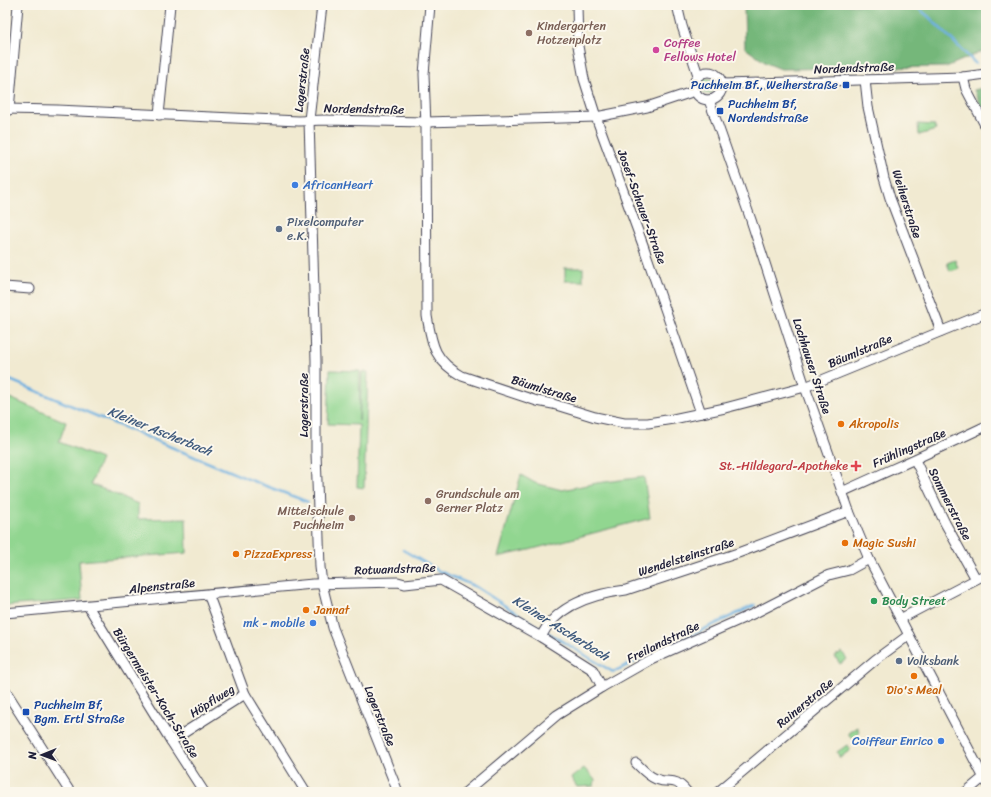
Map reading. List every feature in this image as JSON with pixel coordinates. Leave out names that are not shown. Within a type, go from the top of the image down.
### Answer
[{"type":"street","points":[[7,110],[18,5]]},
{"type":"street","points":[[159,115],[170,5]]},
{"type":"street","name":"Lagerstraße","points":[[322,5],[309,120],[316,360],[316,453],[322,584],[333,628],[398,792]]},
{"type":"street","name":"Bäumlstraße","points":[[430,5],[424,74],[426,122],[427,316],[431,340],[435,351],[450,370],[462,376],[537,401],[553,404],[595,417],[624,423],[654,422],[701,413],[805,387],[986,313]]},
{"type":"street","name":"Josef-Schauer-Straße","points":[[577,5],[578,46],[584,79],[596,117],[643,245],[701,413]]},
{"type":"street","points":[[677,5],[682,26],[698,75]]},
{"type":"street","points":[[702,72],[713,72],[717,75],[722,84],[719,94],[709,100],[700,98],[695,92],[694,83],[698,75],[702,72]]},
{"type":"street","name":"Nordendstraße","points":[[722,84],[963,77],[986,74]]},
{"type":"street","points":[[963,77],[966,89],[986,127]]},
{"type":"street","name":"Weiherstraße","points":[[865,80],[868,107],[890,198],[941,331]]},
{"type":"street","name":"Nordendstraße","points":[[7,110],[57,110],[309,120],[426,122],[596,117],[647,107],[695,92]]},
{"type":"street","name":"Lochhauser Straße","points":[[709,100],[751,220],[805,387],[849,511],[870,559],[900,619],[985,780]]},
{"type":"street","points":[[5,287],[30,289]]},
{"type":"street","name":"Frühlingstraße","points":[[842,492],[915,460],[986,426]]},
{"type":"street","name":"Sommerstraße","points":[[915,460],[945,523],[976,579]]},
{"type":"street","name":"Wendelsteinstraße","points":[[544,631],[557,615],[575,604],[609,592],[626,590],[738,553],[849,511]]},
{"type":"street","name":"Freilandstraße","points":[[466,792],[558,715],[602,687],[651,659],[755,613],[829,575],[849,570],[870,559]]},
{"type":"street","points":[[900,619],[986,574]]},
{"type":"street","name":"Rotwandstraße","points":[[322,584],[398,582],[405,584],[441,580],[544,631],[593,670],[602,687]]},
{"type":"street","name":"Alpenstraße","points":[[5,613],[322,584]]},
{"type":"street","points":[[210,594],[210,599],[245,694],[306,792]]},
{"type":"street","name":"Bürgermeister-Koch-Straße","points":[[88,606],[204,792]]},
{"type":"street","name":"Rainerstraße","points":[[718,792],[875,660],[909,635]]},
{"type":"street","points":[[5,690],[70,792]]},
{"type":"street","name":"Höpflweg","points":[[171,741],[245,694]]},
{"type":"street","points":[[636,763],[649,776],[658,780],[672,780],[680,783],[686,792]]},
{"type":"street","points":[[966,792],[985,780]]},
{"type":"green space","points":[[744,5],[986,5],[986,50],[946,67],[781,69],[766,63],[745,48]]},
{"type":"green space","points":[[704,78],[710,78],[715,83],[713,92],[710,94],[704,94],[699,89],[699,83]]},
{"type":"green space","points":[[982,88],[986,98],[986,118],[974,90]]},
{"type":"green space","points":[[918,124],[934,125],[936,130],[919,135]]},
{"type":"green space","points":[[955,260],[958,268],[950,271],[947,263]]},
{"type":"green space","points":[[565,268],[583,268],[583,281],[565,281]]},
{"type":"green space","points":[[330,370],[360,371],[359,421],[362,372],[368,372],[364,488],[357,487],[359,425],[328,424]]},
{"type":"green space","points":[[5,396],[66,422],[59,442],[101,459],[91,484],[138,504],[138,519],[186,518],[187,553],[79,561],[82,600],[5,606]]},
{"type":"green space","points":[[521,475],[535,483],[562,490],[597,483],[644,477],[650,518],[498,557]]},
{"type":"green space","points":[[842,652],[847,659],[840,664],[835,656]]},
{"type":"green space","points":[[857,727],[859,731],[852,739],[848,733]]},
{"type":"green space","points":[[847,745],[850,750],[840,758],[837,752]]},
{"type":"green space","points":[[584,768],[595,780],[594,786],[577,787],[571,778]]},
{"type":"waterway","points":[[914,5],[928,16],[976,64]]},
{"type":"waterway","name":"Kleiner Ascherbach","points":[[5,378],[248,479],[308,502]]},
{"type":"waterway","name":"Kleiner Ascherbach","points":[[403,550],[439,571],[476,587],[543,630]]},
{"type":"waterway","name":"Kleiner Ascherbach","points":[[656,652],[755,605]]},
{"type":"waterway","name":"Kleiner Ascherbach","points":[[547,632],[613,672],[649,655]]},
{"type":"place","name":"Kindergarten Hotzenplotz","points":[[529,33]]},
{"type":"place","name":"Coffee Fellows Hotel","points":[[656,50]]},
{"type":"place","name":"Puchheim Bf., Weiherstraße","points":[[846,85]]},
{"type":"place","name":"Puchheim Bf, Nordendstraße","points":[[720,111]]},
{"type":"place","name":"AfricanHeart","points":[[295,185]]},
{"type":"place","name":"Pixelcomputer e.K.","points":[[279,229]]},
{"type":"place","name":"Akropolis","points":[[841,424]]},
{"type":"place","name":"St.-Hildegard-Apotheke","points":[[856,466]]},
{"type":"place","name":"Grundschule am Gerner Platz","points":[[428,501]]},
{"type":"place","name":"Mittelschule Puchheim","points":[[352,518]]},
{"type":"place","name":"Magic Sushi","points":[[845,543]]},
{"type":"place","name":"PizzaExpress","points":[[236,554]]},
{"type":"place","name":"Body Street","points":[[874,601]]},
{"type":"place","name":"Jannat","points":[[306,610]]},
{"type":"place","name":"mk - mobile","points":[[313,623]]},
{"type":"place","name":"Volksbank","points":[[899,661]]},
{"type":"place","name":"Dio's Meal","points":[[914,676]]},
{"type":"place","name":"Puchheim Bf, Bgm. Ertl Straße","points":[[26,712]]},
{"type":"place","name":"Coiffeur Enrico","points":[[941,741]]}]
